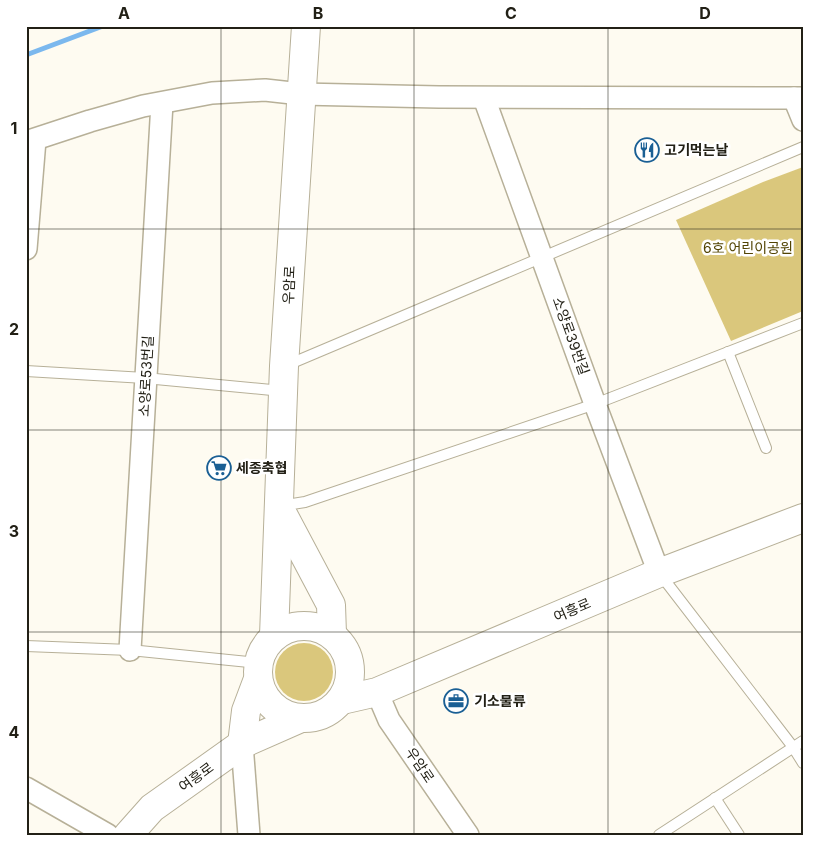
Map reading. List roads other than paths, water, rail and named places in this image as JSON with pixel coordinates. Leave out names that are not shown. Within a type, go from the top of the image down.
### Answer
[{"type":"street","name":"우암로","points":[[274,636],[284,379],[306,26]]},
{"type":"street","points":[[26,249],[30,141],[143,106],[212,93],[265,90],[301,94],[484,98],[799,98],[803,120]]},
{"type":"street","name":"소양로39번길","points":[[484,98],[595,404],[659,573]]},
{"type":"street","name":"소양로53번길","points":[[130,650],[162,103]]},
{"type":"street","points":[[278,506],[331,605],[332,634]]},
{"type":"street","name":"여흥로","points":[[342,700],[377,692],[659,573],[803,518]]},
{"type":"street","points":[[249,835],[242,744],[246,711],[264,648],[274,636],[288,628],[303,625],[318,627],[332,634],[342,645],[349,658],[351,672],[348,687],[342,700],[330,710],[316,717],[300,718],[286,714],[272,706],[263,694],[258,671]]},
{"type":"street","points":[[349,658],[364,670],[377,692]]},
{"type":"street","name":"우암로","points":[[377,692],[389,720],[468,835]]},
{"type":"street","name":"여흥로","points":[[128,835],[152,808],[242,744],[300,718]]},
{"type":"street","points":[[26,788],[108,835]]},
{"type":"lane","points":[[26,371],[145,378],[284,379],[542,258],[803,147]]},
{"type":"lane","points":[[278,506],[305,502],[595,404],[803,323]]},
{"type":"lane","points":[[728,352],[766,448]]},
{"type":"lane","points":[[659,573],[793,747],[803,763]]},
{"type":"lane","points":[[26,646],[130,650],[258,671]]},
{"type":"lane","points":[[658,835],[803,741]]},
{"type":"lane","points":[[715,798],[739,835]]},
{"type":"waterway","points":[[26,55],[103,26]]},
{"type":"place","name":"고기먹는날","points":[[647,150]]},
{"type":"place","name":"세종축협","points":[[219,468]]},
{"type":"place","name":"기소물류","points":[[456,701]]},
{"type":"park label","name":"6호 어린이공원","points":[[748,248]]}]
